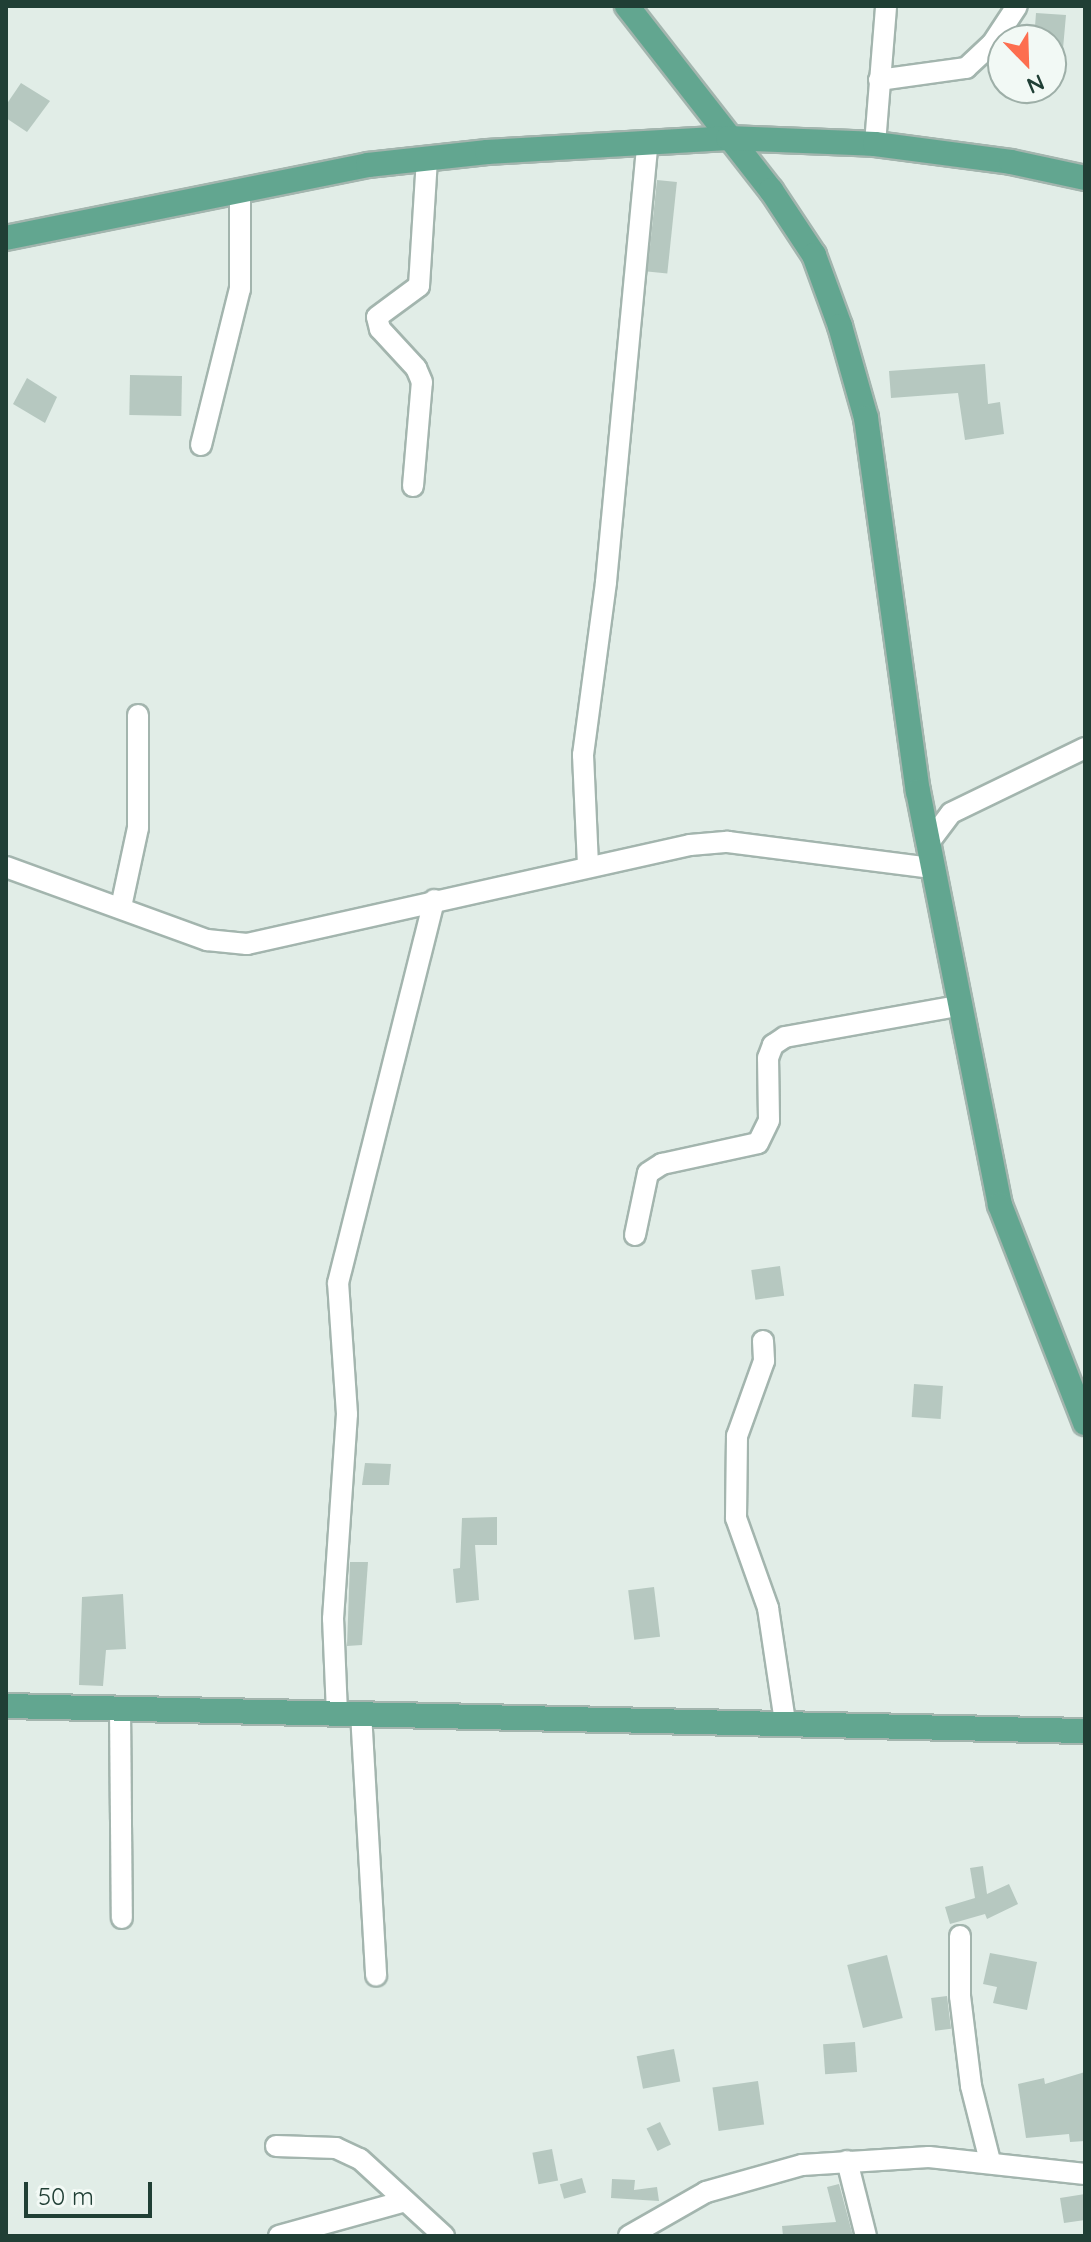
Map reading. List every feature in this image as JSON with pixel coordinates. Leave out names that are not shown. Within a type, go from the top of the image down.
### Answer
[{"type":"main road","points":[[627,6],[814,255],[857,388],[930,857],[957,1006],[1000,1205],[1085,1423]]},
{"type":"main road","points":[[6,238],[240,190],[427,159],[728,138],[875,144],[1011,162],[1085,178]]},
{"type":"main road","points":[[6,1706],[1085,1731]]},
{"type":"street","points":[[875,144],[886,6]]},
{"type":"street","points":[[879,80],[966,68],[992,44],[1017,6]]},
{"type":"street","points":[[588,865],[583,755],[606,582],[647,145]]},
{"type":"street","points":[[413,486],[422,382],[380,329],[377,317],[419,286],[427,159]]},
{"type":"street","points":[[201,445],[240,289],[240,190]]},
{"type":"street","points":[[121,907],[138,828],[138,715]]},
{"type":"street","points":[[6,867],[207,940],[247,944],[588,865],[728,842],[930,857],[951,813],[1085,748]]},
{"type":"street","points":[[376,1976],[349,1713],[333,1619],[347,1414],[338,1283],[434,900]]},
{"type":"street","points":[[635,1235],[648,1173],[662,1164],[758,1143],[769,1120],[768,1058],[773,1045],[785,1037],[957,1006]]},
{"type":"street","points":[[763,1341],[764,1361],[737,1436],[736,1518],[768,1608],[785,1722]]},
{"type":"street","points":[[120,1708],[122,1918]]},
{"type":"street","points":[[960,1936],[960,1996],[971,2086],[990,2161]]},
{"type":"street","points":[[276,2146],[336,2148],[360,2159],[444,2236]]},
{"type":"street","points":[[629,2236],[706,2192],[750,2177],[847,2161],[929,2157],[990,2161],[1085,2174]]},
{"type":"street","points":[[847,2161],[866,2236]]},
{"type":"street","points":[[279,2236],[405,2201]]},
{"type":"building","points":[[1036,13],[1066,15],[1065,24],[1035,24]]},
{"type":"building","points":[[21,83],[50,101],[27,132],[6,118],[6,105]]},
{"type":"building","points":[[657,180],[677,182],[667,274],[647,271]]},
{"type":"building","points":[[985,364],[988,404],[1000,402],[1004,434],[965,440],[958,393],[891,398],[889,371]]},
{"type":"building","points":[[130,375],[182,376],[181,416],[129,415]]},
{"type":"building","points":[[27,378],[57,397],[45,423],[13,404]]},
{"type":"building","points":[[780,1266],[784,1296],[755,1300],[751,1270]]},
{"type":"building","points":[[914,1384],[943,1386],[941,1419],[912,1417]]},
{"type":"building","points":[[365,1463],[391,1464],[389,1485],[362,1485]]},
{"type":"building","points":[[497,1517],[497,1545],[475,1545],[479,1600],[456,1603],[453,1569],[460,1568],[462,1518]]},
{"type":"building","points":[[350,1562],[368,1562],[362,1645],[347,1646]]},
{"type":"building","points":[[654,1587],[660,1637],[634,1640],[628,1590]]},
{"type":"building","points":[[123,1594],[126,1649],[106,1650],[103,1686],[79,1685],[82,1597]]},
{"type":"building","points":[[983,1866],[987,1894],[1009,1884],[1018,1904],[987,1919],[985,1914],[950,1924],[945,1907],[975,1898],[970,1868]]},
{"type":"building","points":[[990,1953],[1037,1962],[1027,2010],[993,2003],[997,1987],[983,1984]]},
{"type":"building","points":[[887,1955],[903,2018],[863,2028],[847,1965]]},
{"type":"building","points":[[947,1996],[951,2029],[935,2031],[931,1998]]},
{"type":"building","points":[[855,2042],[857,2072],[825,2074],[823,2044]]},
{"type":"building","points":[[674,2049],[680,2081],[643,2089],[637,2056]]},
{"type":"building","points":[[1085,2072],[1085,2141],[1070,2142],[1069,2134],[1026,2138],[1018,2084],[1044,2078],[1045,2084]]},
{"type":"building","points":[[758,2081],[764,2125],[719,2131],[712,2087]]},
{"type":"building","points":[[660,2122],[671,2144],[657,2151],[647,2129]]},
{"type":"building","points":[[552,2149],[558,2180],[538,2184],[532,2153]]},
{"type":"building","points":[[582,2178],[586,2192],[564,2199],[560,2184]]},
{"type":"building","points":[[612,2179],[635,2180],[634,2190],[657,2187],[659,2201],[611,2198]]},
{"type":"building","points":[[839,2184],[853,2236],[783,2236],[782,2226],[836,2222],[827,2187]]},
{"type":"building","points":[[1085,2194],[1085,2220],[1064,2223],[1060,2198]]}]
